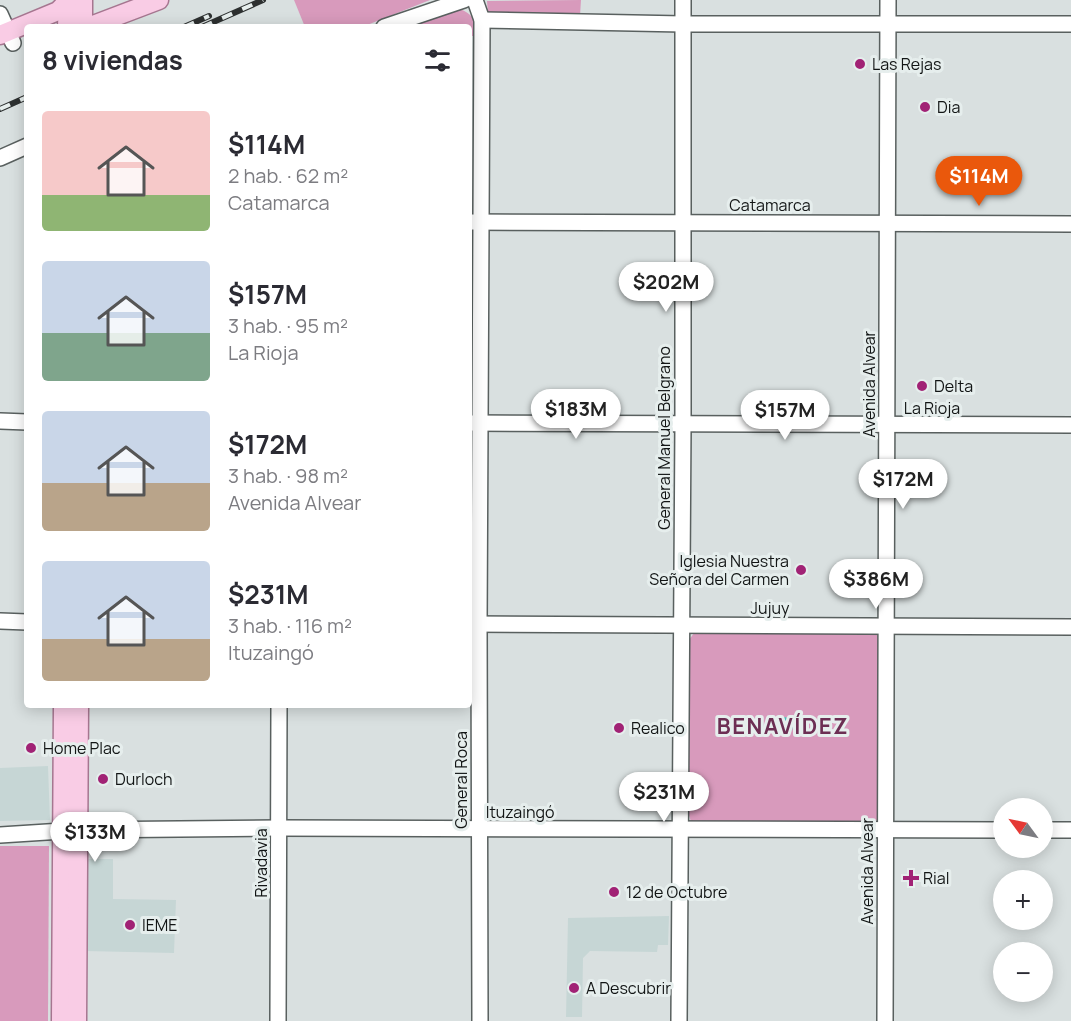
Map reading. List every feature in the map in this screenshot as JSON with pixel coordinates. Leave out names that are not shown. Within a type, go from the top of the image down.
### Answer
[{"type":"main road","points":[[68,24],[73,0]]},
{"type":"main road","points":[[73,0],[82,24]]},
{"type":"main road","points":[[36,24],[73,0]]},
{"type":"main road","points":[[96,24],[159,0]]},
{"type":"main road","points":[[10,39],[24,31]]},
{"type":"main road","points":[[63,708],[77,1021]]},
{"type":"main road","points":[[61,1021],[70,830],[79,708]]},
{"type":"street","points":[[393,24],[464,0]]},
{"type":"street","name":"General Roca","points":[[475,0],[483,20],[476,222],[474,624],[479,830],[480,1021]]},
{"type":"street","name":"General Manuel Belgrano","points":[[679,1021],[683,0]]},
{"type":"street","name":"Avenida Alvear","points":[[885,1021],[888,0]]},
{"type":"street","points":[[0,14],[10,39]]},
{"type":"street","points":[[483,20],[683,24],[1071,24]]},
{"type":"street","points":[[0,158],[24,148]]},
{"type":"street","name":"Catamarca","points":[[476,222],[1071,224]]},
{"type":"street","points":[[0,421],[24,422]]},
{"type":"street","name":"La Rioja","points":[[476,423],[1071,425]]},
{"type":"street","points":[[0,621],[24,622]]},
{"type":"street","name":"Jujuy","points":[[474,624],[1071,627]]},
{"type":"street","name":"Rivadavia","points":[[278,1021],[279,708]]},
{"type":"street","name":"Ituzaingó","points":[[0,835],[70,830],[279,828],[993,830]]},
{"type":"street","points":[[1053,830],[1071,830]]},
{"type":"shaded area","points":[[294,0],[430,0],[370,24],[304,24]]},
{"type":"shaded area","points":[[581,0],[580,16],[488,15],[487,1]]},
{"type":"shaded area","points":[[460,9],[473,19],[473,36],[472,24],[416,24]]},
{"type":"shaded area","points":[[699,631],[875,632],[880,640],[879,818],[875,822],[691,822],[688,812],[689,640],[694,633]]},
{"type":"shaded area","points":[[48,766],[50,820],[0,821],[0,768]]},
{"type":"shaded area","points":[[0,846],[49,846],[48,1021],[0,1021]]},
{"type":"shaded area","name":"IEME","points":[[88,859],[113,859],[113,899],[176,900],[174,953],[85,951]]},
{"type":"shaded area","name":"A Descubrir","points":[[669,916],[668,945],[658,945],[657,952],[590,951],[583,958],[582,1017],[566,1017],[568,918]]},
{"type":"water","points":[[780,717],[788,717],[793,722],[791,733],[780,735],[775,730],[775,722]]},
{"type":"railway","points":[[209,24],[263,0]]},
{"type":"railway","points":[[191,24],[209,16]]},
{"type":"railway","points":[[0,109],[24,98]]},
{"type":"place","name":"Las Rejas","points":[[860,64]]},
{"type":"place","name":"Dia","points":[[925,107]]},
{"type":"place","name":"Delta","points":[[922,386]]},
{"type":"place","name":"Iglesia Nuestra Señora del Carmen","points":[[801,570]]},
{"type":"place","name":"Realico","points":[[619,728]]},
{"type":"place","name":"Home Plac","points":[[31,748]]},
{"type":"place","name":"Durloch","points":[[103,779]]},
{"type":"place","name":"Rial","points":[[911,878]]},
{"type":"place","name":"12 de Octubre","points":[[614,892]]},
{"type":"place","name":"IEME","points":[[130,925]]},
{"type":"place","name":"A Descubrir","points":[[574,988]]},
{"type":"district","name":"BENAVÍDEZ","points":[[783,726]]}]
